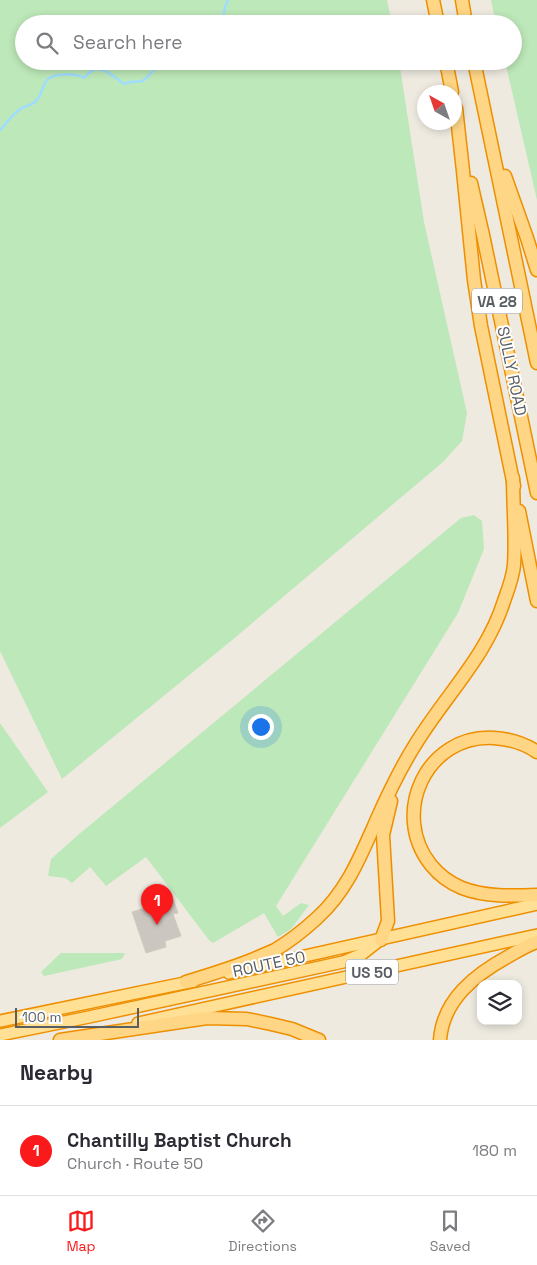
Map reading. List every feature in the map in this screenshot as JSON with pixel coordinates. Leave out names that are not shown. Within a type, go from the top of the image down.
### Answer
[{"type":"highway","points":[[433,0],[436,15]]},
{"type":"highway","points":[[462,0],[464,15]]},
{"type":"highway","points":[[448,70],[451,85]]},
{"type":"highway","name":"SULLY ROAD","points":[[476,70],[537,363]]},
{"type":"highway","points":[[487,121],[537,270]]},
{"type":"highway","points":[[458,130],[474,280],[481,326],[537,601]]},
{"type":"highway","name":"SULLY ROAD","points":[[460,130],[484,235],[537,493]]},
{"type":"highway","points":[[186,982],[242,964],[273,950],[300,933],[328,908],[346,884],[401,768],[415,744],[478,655],[504,603],[514,566],[512,478]]},
{"type":"highway","points":[[537,752],[524,745],[502,739],[481,738],[460,744],[443,754],[424,776],[417,792],[414,819],[418,844],[426,859],[436,871],[455,885],[477,893],[515,896],[537,895]]},
{"type":"highway","points":[[0,1035],[343,962],[362,954],[381,940],[388,921],[383,835],[389,806],[401,768]]},
{"type":"highway","name":"ROUTE 50","points":[[0,1021],[381,940],[537,904]]},
{"type":"highway","name":"ROUTE 50","points":[[56,1040],[537,935]]},
{"type":"highway","points":[[440,1040],[444,1022],[452,1004],[468,984],[495,964],[537,942]]},
{"type":"highway","points":[[60,1040],[207,1018],[247,1019],[292,1029],[319,1040]]},
{"type":"green space","points":[[0,0],[387,0],[390,15],[15,15],[15,70],[400,70],[424,222],[467,413],[462,441],[443,462],[231,641],[62,779],[0,651]]},
{"type":"green space","points":[[491,0],[537,0],[537,200],[507,70],[522,70],[522,15],[494,15]]},
{"type":"green space","points":[[474,515],[482,521],[484,549],[458,613],[276,906],[283,916],[301,903],[309,905],[291,929],[278,937],[264,913],[213,943],[146,857],[106,886],[90,867],[72,883],[65,878],[48,876],[51,859],[78,835],[461,518]]},
{"type":"green space","points":[[0,723],[48,792],[0,828]]},
{"type":"green space","points":[[61,953],[125,953],[122,959],[44,976],[41,972]]},
{"type":"building","points":[[173,899],[178,913],[173,914],[181,936],[165,941],[166,947],[146,953],[132,912]]},
{"type":"waterway","points":[[224,15],[228,0]]},
{"type":"waterway","points":[[0,130],[16,112],[36,101],[47,80],[50,78],[59,75],[81,76],[84,78],[94,70]]},
{"type":"waterway","points":[[102,70],[124,84],[142,81],[154,70]]},
{"type":"place","name":"Chantilly Baptist Church","points":[[157,925]]}]
